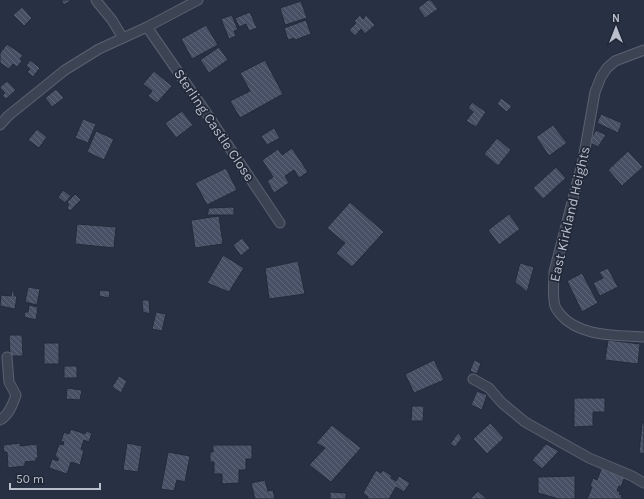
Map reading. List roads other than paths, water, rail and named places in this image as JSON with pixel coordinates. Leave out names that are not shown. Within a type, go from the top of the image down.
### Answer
[{"type":"street","points":[[96,0],[112,20],[123,38]]},
{"type":"street","points":[[0,125],[8,116],[65,70],[99,49],[147,27],[198,0]]},
{"type":"street","name":"Sterling Castle Close","points":[[147,27],[280,223]]},
{"type":"street","name":"East Kirkland Heights","points":[[644,50],[616,61],[607,68],[601,77],[595,92],[583,160],[554,272],[553,290],[555,307],[564,319],[574,326],[587,331],[644,337]]},
{"type":"street","points":[[0,420],[11,407],[16,395],[9,382],[7,357]]},
{"type":"street","points":[[473,379],[488,388],[502,403],[525,422],[589,458],[632,476],[644,484]]}]
